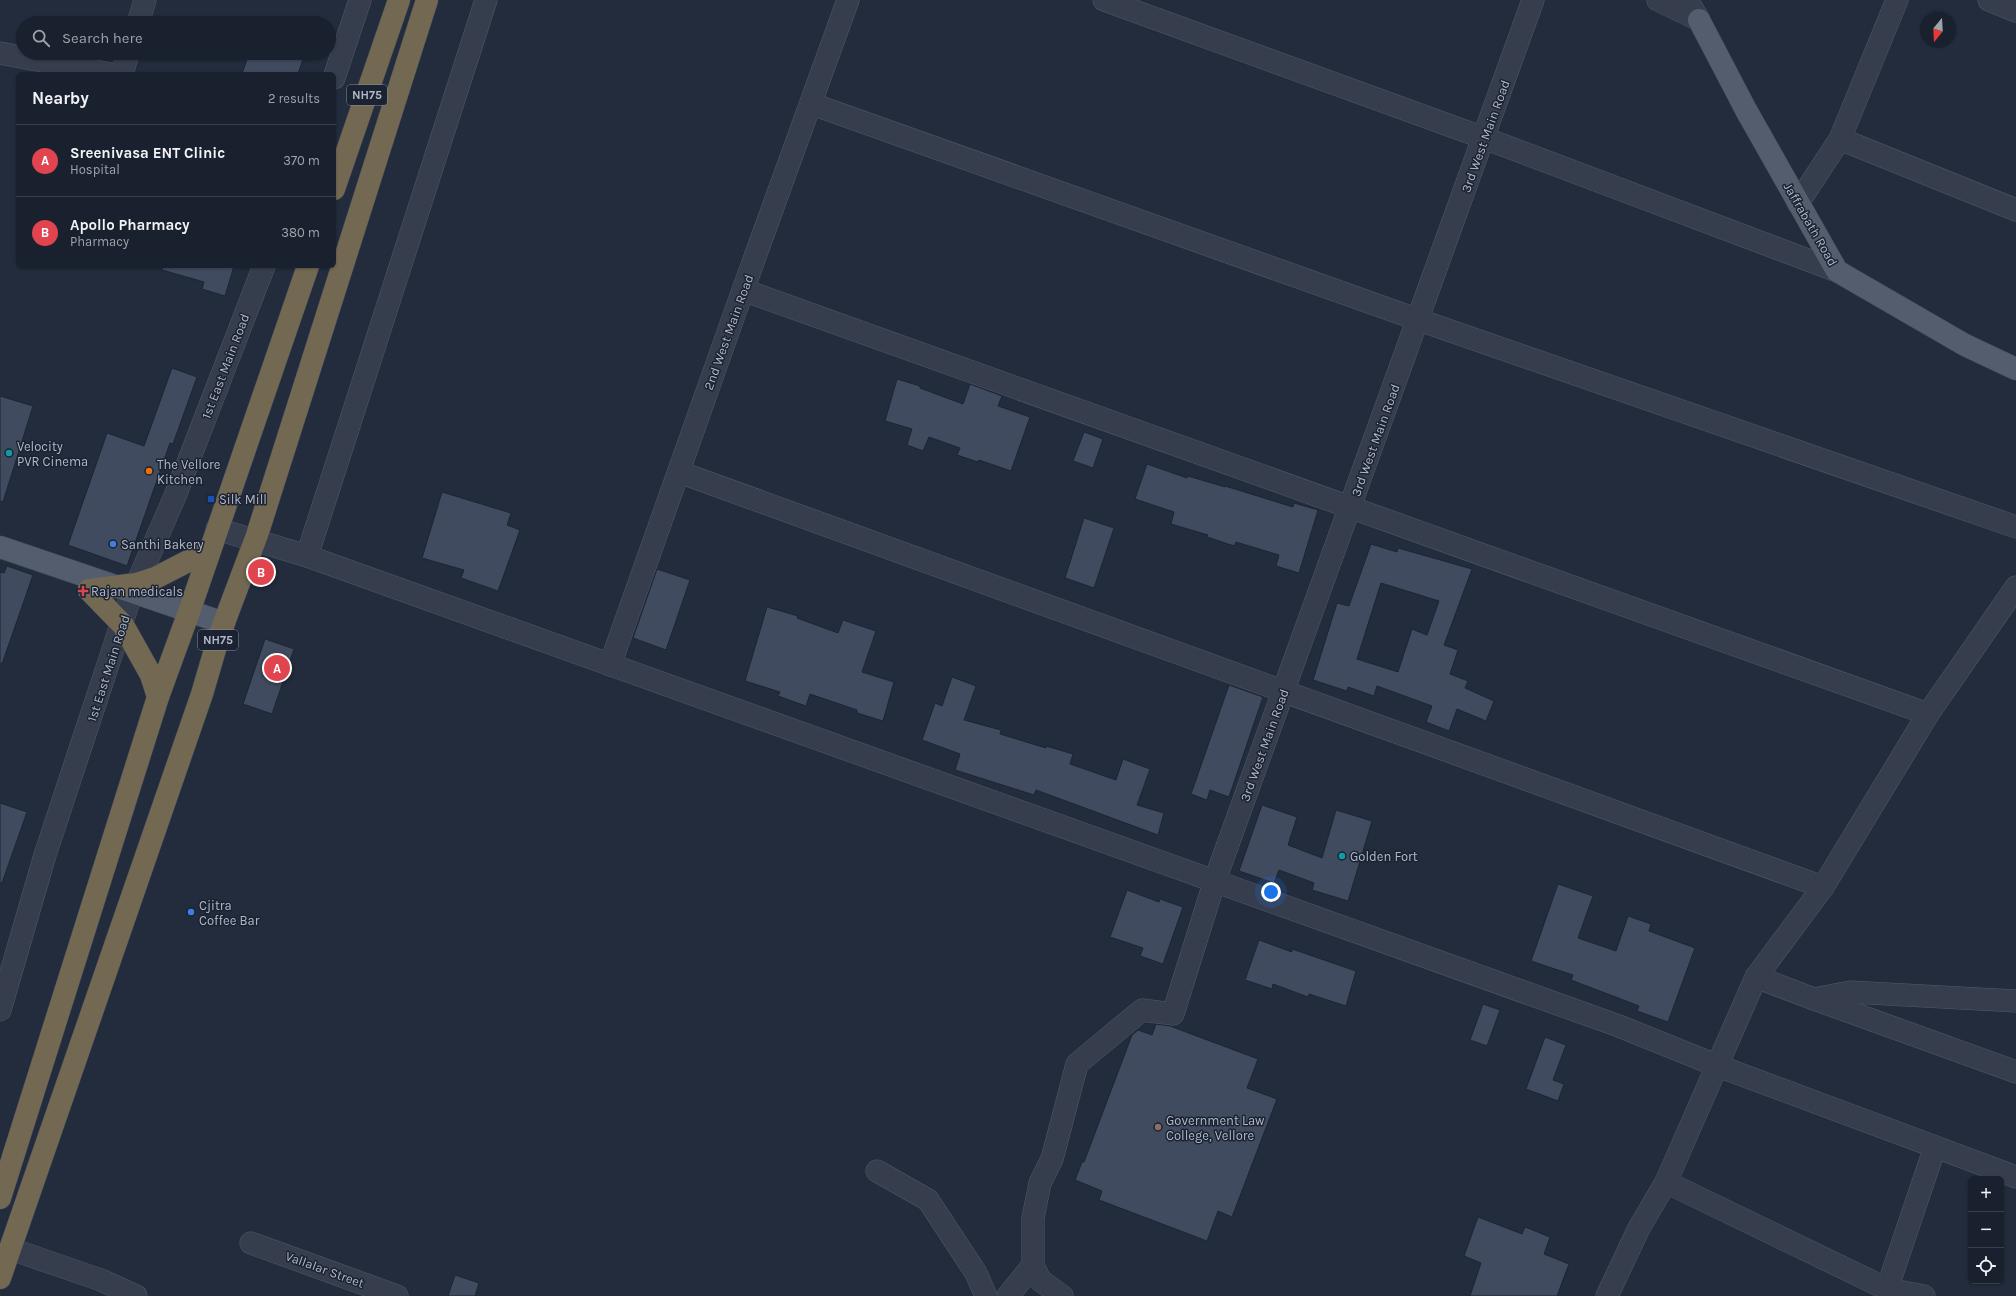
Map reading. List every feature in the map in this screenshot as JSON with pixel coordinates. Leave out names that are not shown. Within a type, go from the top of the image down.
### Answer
[{"type":"highway","name":"NH75","points":[[336,183],[399,0]]},
{"type":"highway","name":"NH75","points":[[0,1278],[202,694],[222,630],[255,539],[427,0]]},
{"type":"highway","name":"NH75","points":[[0,1198],[158,697],[187,618],[307,268]]},
{"type":"highway","points":[[127,599],[155,578],[210,550]]},
{"type":"highway","points":[[90,590],[127,599]]},
{"type":"highway","points":[[90,590],[127,599]]},
{"type":"highway","points":[[127,599],[158,697]]},
{"type":"main road","name":"Jaffrabath Road","points":[[1691,6],[1746,110],[1837,271],[1965,346],[2016,369]]},
{"type":"main road","points":[[0,547],[127,599],[222,630]]},
{"type":"main road","points":[[0,559],[90,590]]},
{"type":"street","points":[[140,16],[145,0]]},
{"type":"street","points":[[336,72],[360,0]]},
{"type":"street","points":[[307,556],[486,0]]},
{"type":"street","name":"2nd West Main Road","points":[[610,665],[848,0]]},
{"type":"street","points":[[1104,0],[1484,138],[1837,271]]},
{"type":"street","name":"3rd West Main Road","points":[[1033,1265],[1033,1218],[1040,1183],[1052,1159],[1077,1064],[1142,1010],[1173,1014],[1215,880],[1533,0]]},
{"type":"street","points":[[1658,0],[1691,6]]},
{"type":"street","points":[[1798,202],[1840,139],[1896,0]]},
{"type":"street","points":[[1989,0],[2016,11]]},
{"type":"street","points":[[0,52],[16,55]]},
{"type":"street","points":[[41,60],[102,72]]},
{"type":"street","points":[[123,72],[126,60]]},
{"type":"street","points":[[812,104],[1418,320],[2016,527]]},
{"type":"street","points":[[1840,139],[2016,210]]},
{"type":"street","name":"1st East Main Road","points":[[0,1010],[45,855],[127,599],[176,496],[263,268]]},
{"type":"street","points":[[743,290],[1928,714]]},
{"type":"street","points":[[679,472],[1823,887]]},
{"type":"street","points":[[217,528],[307,556],[1215,880],[1619,1026],[1718,1066],[2016,1177]]},
{"type":"street","points":[[1607,1296],[1639,1228],[1666,1182],[1756,977],[1823,887],[1928,714],[2016,587]]},
{"type":"street","points":[[1756,977],[2016,1072]]},
{"type":"street","points":[[1814,999],[1850,992],[2016,1001]]},
{"type":"street","points":[[1887,1289],[1935,1147]]},
{"type":"street","points":[[877,1171],[928,1200],[976,1272],[986,1296]]},
{"type":"street","points":[[1666,1182],[1887,1289],[1924,1296]]},
{"type":"street","name":"Vallalar Street","points":[[251,1243],[373,1292],[398,1296]]},
{"type":"street","points":[[10,1249],[101,1280],[136,1296]]},
{"type":"street","points":[[1008,1296],[1033,1265],[1040,1280],[1062,1296]]},
{"type":"building","points":[[247,60],[303,60],[299,72],[243,72]]},
{"type":"building","points":[[162,268],[233,268],[225,296],[202,289],[204,282],[162,270]]},
{"type":"building","points":[[172,368],[197,377],[173,444],[170,443],[127,566],[68,545],[107,433],[144,446]]},
{"type":"building","points":[[897,379],[920,386],[920,388],[963,404],[970,384],[1002,396],[998,406],[1030,417],[1011,471],[979,460],[978,462],[957,455],[960,448],[929,437],[923,451],[907,445],[912,429],[885,421]]},
{"type":"building","name":"Velocity PVR Cinema","points":[[0,396],[33,406],[3,502],[0,501]]},
{"type":"building","points":[[1084,432],[1103,439],[1093,468],[1073,461]]},
{"type":"building","points":[[1147,464],[1187,478],[1188,476],[1225,486],[1293,507],[1294,503],[1318,510],[1299,573],[1276,566],[1279,555],[1236,542],[1234,546],[1207,537],[1208,535],[1171,524],[1174,512],[1135,499]]},
{"type":"building","points":[[442,492],[511,513],[507,525],[520,530],[498,591],[461,578],[464,570],[422,558]]},
{"type":"building","points":[[1084,518],[1114,528],[1094,588],[1065,578]]},
{"type":"building","points":[[1371,544],[1397,552],[1398,548],[1472,569],[1444,645],[1458,650],[1450,674],[1468,681],[1465,688],[1494,701],[1486,721],[1457,709],[1449,731],[1426,722],[1432,706],[1377,686],[1374,696],[1348,687],[1347,691],[1313,680],[1337,603],[1349,606]],"holes":[[[1381,583],[1439,601],[1427,635],[1412,629],[1398,672],[1357,659]]]},
{"type":"building","points":[[7,566],[33,575],[2,664],[0,663],[0,572],[4,573]]},
{"type":"building","points":[[657,569],[690,580],[666,650],[633,638]]},
{"type":"building","points":[[767,607],[798,616],[797,618],[838,633],[843,620],[876,631],[862,672],[894,682],[883,721],[857,713],[857,710],[810,694],[806,706],[778,696],[780,692],[745,681]]},
{"type":"building","points":[[265,639],[294,649],[272,714],[243,704]]},
{"type":"building","points":[[952,677],[976,686],[964,720],[1001,730],[1000,734],[1046,748],[1046,746],[1073,754],[1070,764],[1116,780],[1123,759],[1150,769],[1137,805],[1164,813],[1158,835],[1036,790],[1034,795],[955,770],[960,754],[922,740],[935,703],[942,706]]},
{"type":"building","points":[[1229,685],[1263,697],[1229,797],[1210,790],[1207,800],[1191,794]]},
{"type":"building","points":[[0,803],[27,812],[2,883],[0,883]]},
{"type":"building","points":[[1262,805],[1297,817],[1288,845],[1322,858],[1336,810],[1372,821],[1348,901],[1312,890],[1314,883],[1279,870],[1274,883],[1239,871]]},
{"type":"building","points":[[1558,884],[1593,896],[1578,938],[1616,951],[1628,916],[1651,924],[1649,931],[1695,948],[1668,1022],[1637,1011],[1639,1006],[1571,980],[1573,975],[1531,961]]},
{"type":"building","points":[[1127,890],[1159,902],[1160,899],[1183,907],[1163,964],[1140,956],[1143,948],[1110,937]]},
{"type":"building","points":[[1259,940],[1292,952],[1292,949],[1356,971],[1346,1006],[1309,994],[1308,997],[1273,984],[1272,989],[1245,980]]},
{"type":"building","points":[[1483,1004],[1500,1010],[1487,1046],[1470,1040]]},
{"type":"building","points":[[1156,1024],[1170,1026],[1258,1059],[1247,1088],[1277,1099],[1232,1217],[1218,1211],[1207,1241],[1099,1200],[1102,1191],[1075,1180],[1082,1162],[1084,1162],[1132,1035],[1138,1030],[1152,1035]]},
{"type":"building","points":[[1545,1037],[1566,1045],[1553,1080],[1564,1084],[1558,1101],[1526,1089]]},
{"type":"building","points":[[1478,1217],[1522,1234],[1525,1227],[1550,1237],[1544,1254],[1569,1264],[1557,1296],[1470,1296],[1481,1263],[1464,1256]]},
{"type":"building","points":[[455,1275],[479,1283],[475,1296],[448,1296]]},
{"type":"place","name":"Velocity PVR Cinema","points":[[9,453]]},
{"type":"place","name":"The Vellore Kitchen","points":[[149,471]]},
{"type":"place","name":"Silk Mill","points":[[211,499]]},
{"type":"place","name":"Santhi Bakery","points":[[113,544]]},
{"type":"place","name":"Apollo Pharmacy","points":[[261,572]]},
{"type":"place","name":"Rajan medicals","points":[[83,591]]},
{"type":"place","name":"Sreenivasa ENT Clinic","points":[[277,668]]},
{"type":"place","name":"Golden Fort","points":[[1342,856]]},
{"type":"place","name":"Cjitra Coffee Bar","points":[[191,912]]},
{"type":"place","name":"Government Law College, Vellore","points":[[1158,1127]]}]
